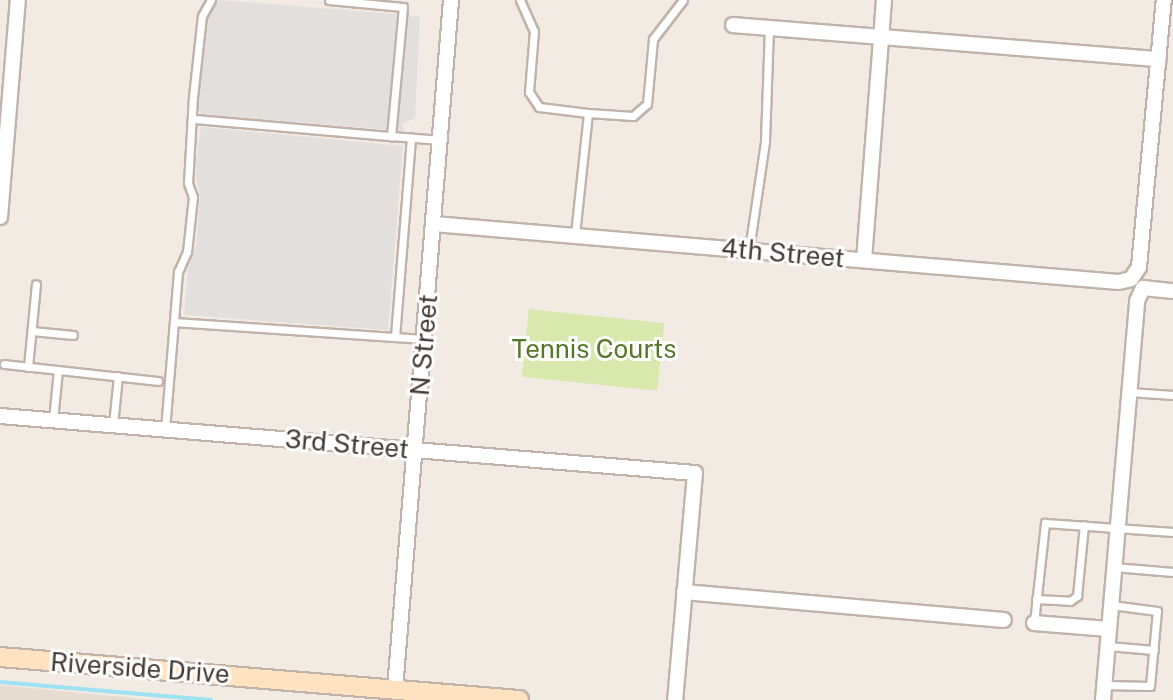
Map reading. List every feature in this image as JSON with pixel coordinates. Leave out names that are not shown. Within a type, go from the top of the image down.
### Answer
[{"type":"street","points":[[0,217],[18,0]]},
{"type":"street","name":"N Street","points":[[395,689],[451,0]]},
{"type":"street","points":[[864,260],[884,0]]},
{"type":"street","points":[[1104,692],[1164,0]]},
{"type":"street","points":[[733,25],[1159,59]]},
{"type":"street","name":"4th Street","points":[[434,224],[1119,282],[1173,291]]},
{"type":"street","name":"3rd Street","points":[[0,416],[695,473],[684,592]]},
{"type":"street","points":[[675,700],[684,592],[1004,620]]},
{"type":"street","points":[[1034,623],[1109,629]]},
{"type":"street","name":"Riverside Drive","points":[[0,657],[519,700]]},
{"type":"lane","points":[[165,430],[178,272],[187,252],[202,16],[211,0]]},
{"type":"lane","points":[[329,0],[403,7],[391,136]]},
{"type":"lane","points":[[520,0],[534,31],[529,92],[539,107],[633,116],[647,104],[653,39],[683,0]]},
{"type":"lane","points":[[749,250],[769,101],[765,71],[769,28]]},
{"type":"lane","points":[[575,236],[588,113]]},
{"type":"lane","points":[[195,119],[441,140]]},
{"type":"lane","points":[[395,337],[411,138]]},
{"type":"lane","points":[[28,367],[36,284]]},
{"type":"lane","points":[[174,322],[424,339]]},
{"type":"lane","points":[[32,331],[73,335]]},
{"type":"lane","points":[[4,364],[158,381]]},
{"type":"lane","points":[[53,420],[58,370]]},
{"type":"lane","points":[[113,425],[118,376]]},
{"type":"lane","points":[[1129,392],[1173,395]]},
{"type":"lane","points":[[1036,599],[1070,601],[1077,596],[1084,525]]},
{"type":"lane","points":[[1034,623],[1043,526],[1084,525],[1173,532]]},
{"type":"lane","points":[[1114,567],[1173,572]]},
{"type":"lane","points":[[1104,692],[1150,686],[1154,650],[1157,611],[1111,605]]},
{"type":"lane","points":[[1108,646],[1154,650]]},
{"type":"shaded area","points":[[218,0],[420,16],[415,118],[402,124],[405,131],[202,115],[198,108],[208,12]]},
{"type":"shaded area","points":[[201,127],[403,146],[388,330],[184,315],[188,270],[196,246],[200,196],[195,169]]},
{"type":"shaded area","points":[[0,685],[153,700],[0,700]]},
{"type":"green space","name":"Tennis Courts","points":[[529,309],[664,323],[657,391],[522,377]]},
{"type":"waterway","points":[[0,682],[211,700]]}]
